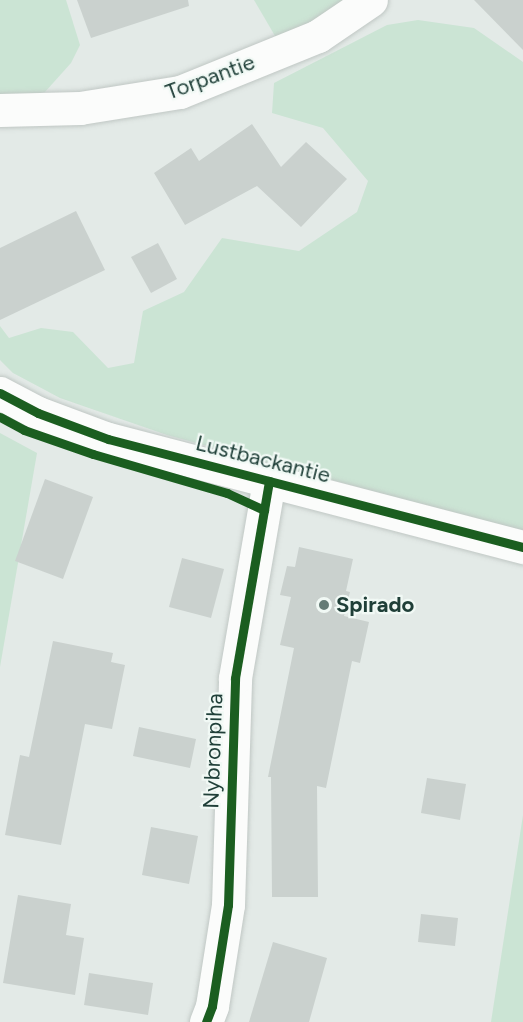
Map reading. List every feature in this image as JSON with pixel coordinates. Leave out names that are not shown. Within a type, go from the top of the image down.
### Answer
[{"type":"street","name":"Torpantie","points":[[0,110],[80,108],[180,92],[318,36],[371,0]]},
{"type":"street","name":"Lustbackantie","points":[[0,393],[38,413],[108,439],[523,547]]},
{"type":"street","name":"Nybronpiha","points":[[206,1022],[212,1006],[228,905],[235,678],[269,481]]},
{"type":"green space","points":[[0,0],[66,0],[80,45],[71,63],[45,92],[0,100]]},
{"type":"green space","points":[[254,0],[357,0],[278,41]]},
{"type":"green space","points":[[418,20],[474,28],[523,62],[523,532],[167,435],[60,398],[13,373],[0,360],[0,326],[9,338],[41,328],[73,332],[108,368],[134,363],[143,311],[184,292],[222,238],[299,251],[357,212],[368,181],[323,128],[272,113],[274,83],[387,25]]},
{"type":"green space","points":[[0,433],[37,453],[0,667]]},
{"type":"green space","points":[[523,815],[523,1022],[491,1022]]},
{"type":"building","points":[[77,0],[188,0],[189,6],[91,38]]},
{"type":"building","points":[[474,0],[523,0],[523,50]]},
{"type":"building","points":[[252,124],[281,167],[306,142],[347,179],[301,227],[257,186],[185,225],[154,173],[191,148],[199,161]]},
{"type":"building","points":[[76,211],[105,270],[0,320],[0,248]]},
{"type":"building","points":[[158,243],[177,279],[151,293],[131,257]]},
{"type":"building","points":[[45,479],[93,497],[63,579],[15,561]]},
{"type":"building","points":[[299,547],[353,559],[346,591],[350,592],[344,616],[369,622],[360,663],[352,661],[326,788],[317,786],[318,897],[272,897],[271,777],[268,777],[294,648],[280,645],[291,597],[280,595],[287,566],[295,567]]},
{"type":"building","points":[[182,558],[224,569],[211,618],[169,607]]},
{"type":"building","points":[[53,641],[113,653],[111,662],[125,665],[112,729],[85,724],[61,845],[5,835],[20,755],[29,757]]},
{"type":"building","points":[[139,727],[196,739],[190,768],[133,756]]},
{"type":"building","points":[[427,778],[466,784],[460,820],[421,813]]},
{"type":"building","points":[[151,827],[198,836],[189,884],[142,875]]},
{"type":"building","points":[[18,895],[71,904],[66,935],[84,938],[75,995],[3,983]]},
{"type":"building","points":[[421,914],[458,918],[455,946],[418,942]]},
{"type":"building","points":[[273,942],[327,958],[309,1022],[249,1022]]},
{"type":"building","points":[[89,973],[153,983],[148,1015],[84,1005]]},
{"type":"cycle path","points":[[0,393],[38,413],[108,439],[523,547]]},
{"type":"cycle path","points":[[0,417],[24,430],[93,454],[227,493],[264,510]]},
{"type":"cycle path","points":[[206,1022],[212,1006],[228,905],[235,678],[269,481]]},
{"type":"place","name":"Spirado","points":[[324,605]]}]
